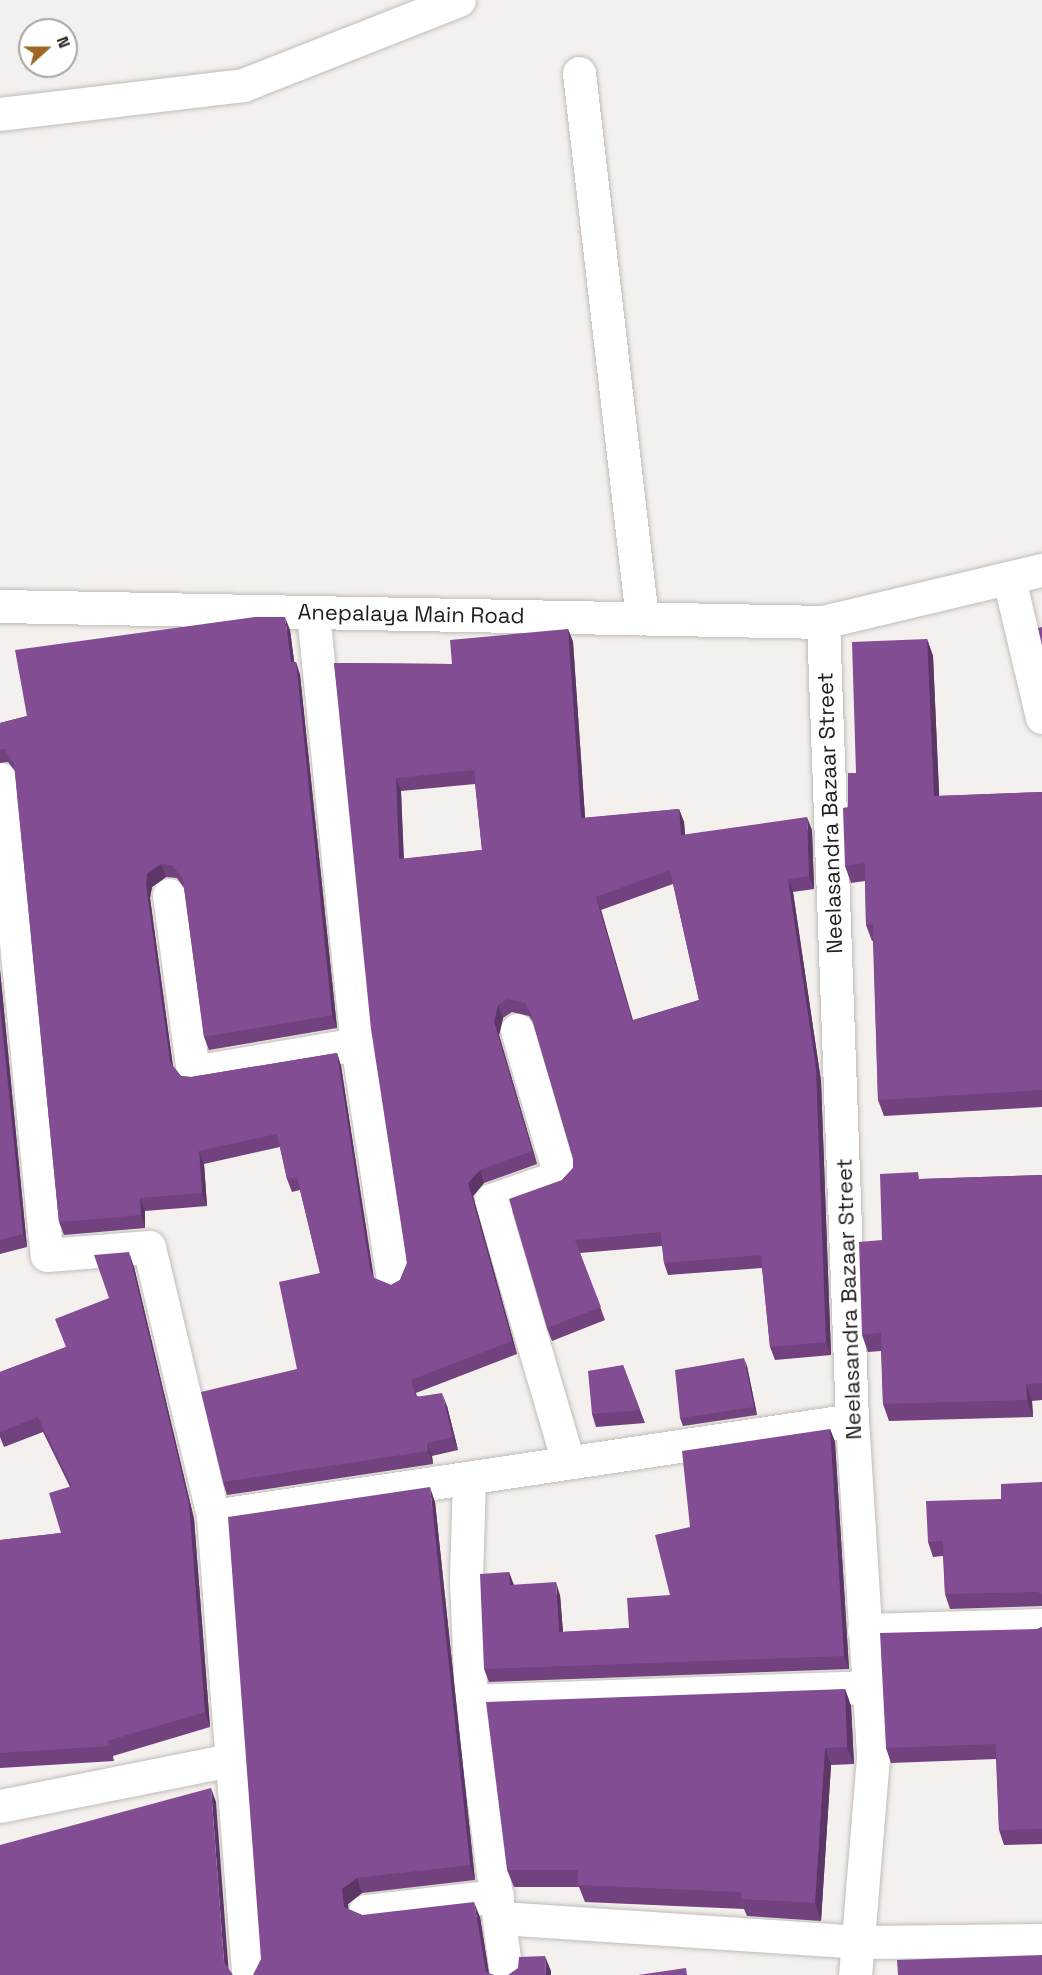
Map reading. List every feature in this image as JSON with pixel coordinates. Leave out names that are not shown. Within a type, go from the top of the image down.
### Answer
[{"type":"street","points":[[0,114],[243,85],[459,0]]},
{"type":"street","points":[[579,73],[642,618]]},
{"type":"street","name":"Anepalaya Main Road","points":[[0,606],[823,622],[1042,570]]},
{"type":"street","points":[[1009,579],[1042,717]]},
{"type":"street","points":[[313,613],[357,1044],[393,1279]]},
{"type":"street","name":"Neelasandra Bazaar Street","points":[[823,622],[852,1420],[873,1757],[861,1942],[855,1975]]},
{"type":"street","points":[[0,779],[47,1255],[149,1247],[213,1516],[248,1975]]},
{"type":"street","points":[[169,895],[193,1072],[357,1044]]},
{"type":"street","points":[[518,1030],[560,1176],[491,1200],[568,1462]]},
{"type":"street","points":[[213,1516],[852,1420]]},
{"type":"street","points":[[469,1478],[471,1701],[506,1975]]},
{"type":"street","points":[[864,1630],[1042,1625]]},
{"type":"street","points":[[471,1701],[868,1686]]},
{"type":"street","points":[[0,1806],[231,1760]]},
{"type":"street","points":[[365,1911],[499,1907],[669,1930],[861,1942],[1042,1940]]},
{"type":"building","points":[[255,617],[285,617],[291,662],[296,662],[332,1015],[204,1037],[183,879],[172,865],[161,864],[147,874],[146,885],[170,1062],[181,1076],[191,1077],[337,1053],[370,1269],[374,1278],[391,1285],[400,1280],[407,1263],[371,1029],[334,663],[452,664],[450,640],[568,629],[581,818],[679,809],[681,835],[807,817],[809,876],[788,879],[816,1068],[826,1342],[770,1347],[761,1255],[664,1263],[661,1232],[575,1240],[601,1307],[547,1328],[509,1199],[562,1180],[573,1168],[573,1158],[530,1012],[525,1003],[508,999],[498,1005],[494,1022],[532,1151],[480,1170],[468,1183],[512,1341],[411,1380],[416,1397],[442,1393],[453,1437],[427,1443],[428,1451],[223,1482],[201,1392],[297,1369],[279,1282],[320,1273],[297,1177],[287,1179],[277,1134],[199,1151],[202,1193],[140,1198],[141,1215],[59,1222],[14,764],[4,749],[0,749],[0,723],[27,716],[15,650]],"holes":[[[474,770],[482,850],[399,859],[396,778]],[[670,870],[699,1000],[632,1021],[596,897]]]},
{"type":"building","points":[[1042,627],[1042,645],[1038,628]]},
{"type":"building","points":[[927,639],[934,796],[1042,792],[1042,1090],[878,1100],[873,924],[866,925],[865,863],[845,866],[843,808],[848,807],[848,773],[856,773],[852,642]]},
{"type":"building","points":[[0,1005],[23,1234],[0,1240]]},
{"type":"building","points":[[918,1172],[919,1179],[1042,1175],[1042,1383],[1026,1384],[1027,1400],[883,1404],[881,1333],[862,1335],[859,1242],[882,1240],[880,1174]]},
{"type":"building","points":[[129,1252],[189,1504],[205,1712],[107,1741],[109,1746],[0,1753],[0,1540],[61,1533],[49,1493],[72,1486],[38,1417],[0,1432],[0,1372],[66,1347],[55,1319],[109,1298],[94,1255]]},
{"type":"building","points":[[744,1358],[754,1407],[680,1418],[675,1370]]},
{"type":"building","points":[[623,1365],[640,1410],[592,1414],[588,1371]]},
{"type":"building","points":[[830,1429],[844,1656],[484,1669],[480,1574],[509,1572],[510,1585],[556,1582],[559,1632],[629,1628],[627,1598],[670,1595],[655,1535],[690,1527],[682,1451]]},
{"type":"building","points":[[1042,1482],[1042,1594],[1037,1592],[945,1594],[943,1541],[928,1542],[926,1501],[1001,1499],[1001,1484]]},
{"type":"building","points":[[430,1487],[470,1865],[357,1878],[342,1889],[344,1907],[362,1915],[474,1902],[486,1972],[494,1975],[253,1975],[261,1959],[228,1517]]},
{"type":"building","points":[[1042,1627],[1042,1829],[999,1830],[996,1744],[886,1748],[880,1633],[1037,1629]]},
{"type":"building","points":[[845,1689],[847,1747],[825,1748],[815,1903],[741,1899],[741,1892],[578,1885],[578,1870],[507,1870],[486,1702]]},
{"type":"building","points":[[211,1788],[224,1962],[233,1975],[0,1975],[0,1845]]},
{"type":"building","points":[[1042,1955],[1042,1975],[898,1975],[897,1960]]},
{"type":"building","points":[[545,1956],[546,1975],[508,1975],[518,1968],[519,1957]]},
{"type":"building","points":[[686,1968],[687,1975],[638,1975]]}]
